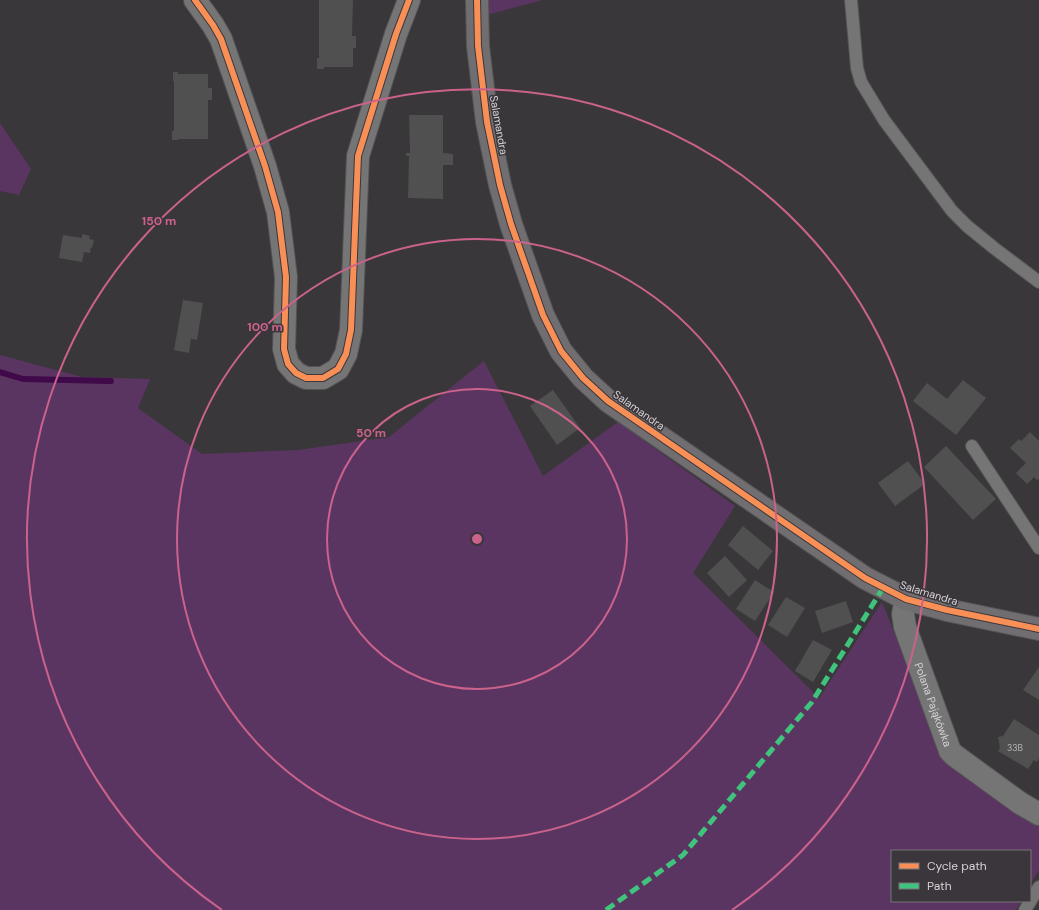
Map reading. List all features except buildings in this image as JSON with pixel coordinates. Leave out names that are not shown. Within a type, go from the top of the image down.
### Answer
[{"type":"street","points":[[195,0],[221,39],[266,166],[278,212],[286,277],[284,349],[288,364],[296,373],[306,378],[323,378],[338,369],[346,354],[351,330],[358,156],[396,34],[409,0]]},
{"type":"street","name":"Salamandra","points":[[477,0],[478,46],[487,122],[500,185],[511,224],[543,315],[561,351],[583,378],[608,401],[865,578],[906,599],[947,610],[1039,629]]},
{"type":"street","name":"Polana Pająkówka","points":[[906,599],[903,614],[905,628],[950,751],[1020,803],[1039,814]]},
{"type":"lane","points":[[851,0],[857,68],[861,82],[884,120],[952,211],[988,244],[1039,282]]},
{"type":"lane","points":[[972,446],[1039,548]]},
{"type":"lane","points":[[1031,900],[1039,887]]},
{"type":"shaded area","points":[[487,0],[542,0],[487,15]]},
{"type":"shaded area","points":[[0,123],[31,169],[19,195],[0,191]]},
{"type":"shaded area","points":[[0,355],[82,377],[150,379],[138,408],[202,454],[298,450],[389,437],[484,361],[543,476],[618,422],[735,506],[693,573],[819,698],[882,602],[941,750],[1039,821],[1039,870],[1031,883],[1031,850],[891,850],[891,902],[1020,902],[1016,910],[0,910]]},
{"type":"waterway","points":[[0,372],[23,379],[111,381]]},
{"type":"marked path","points":[[606,910],[683,855],[812,702],[883,588]]},
{"type":"cycle path","points":[[195,0],[221,39],[265,166],[278,212],[286,277],[284,349],[288,364],[296,373],[306,378],[323,378],[338,369],[346,354],[351,330],[358,156],[396,34],[409,0]]},
{"type":"cycle path","points":[[477,0],[478,46],[487,122],[500,185],[511,224],[543,315],[561,351],[583,378],[608,401],[865,578],[906,599],[947,610],[1039,629]]}]
